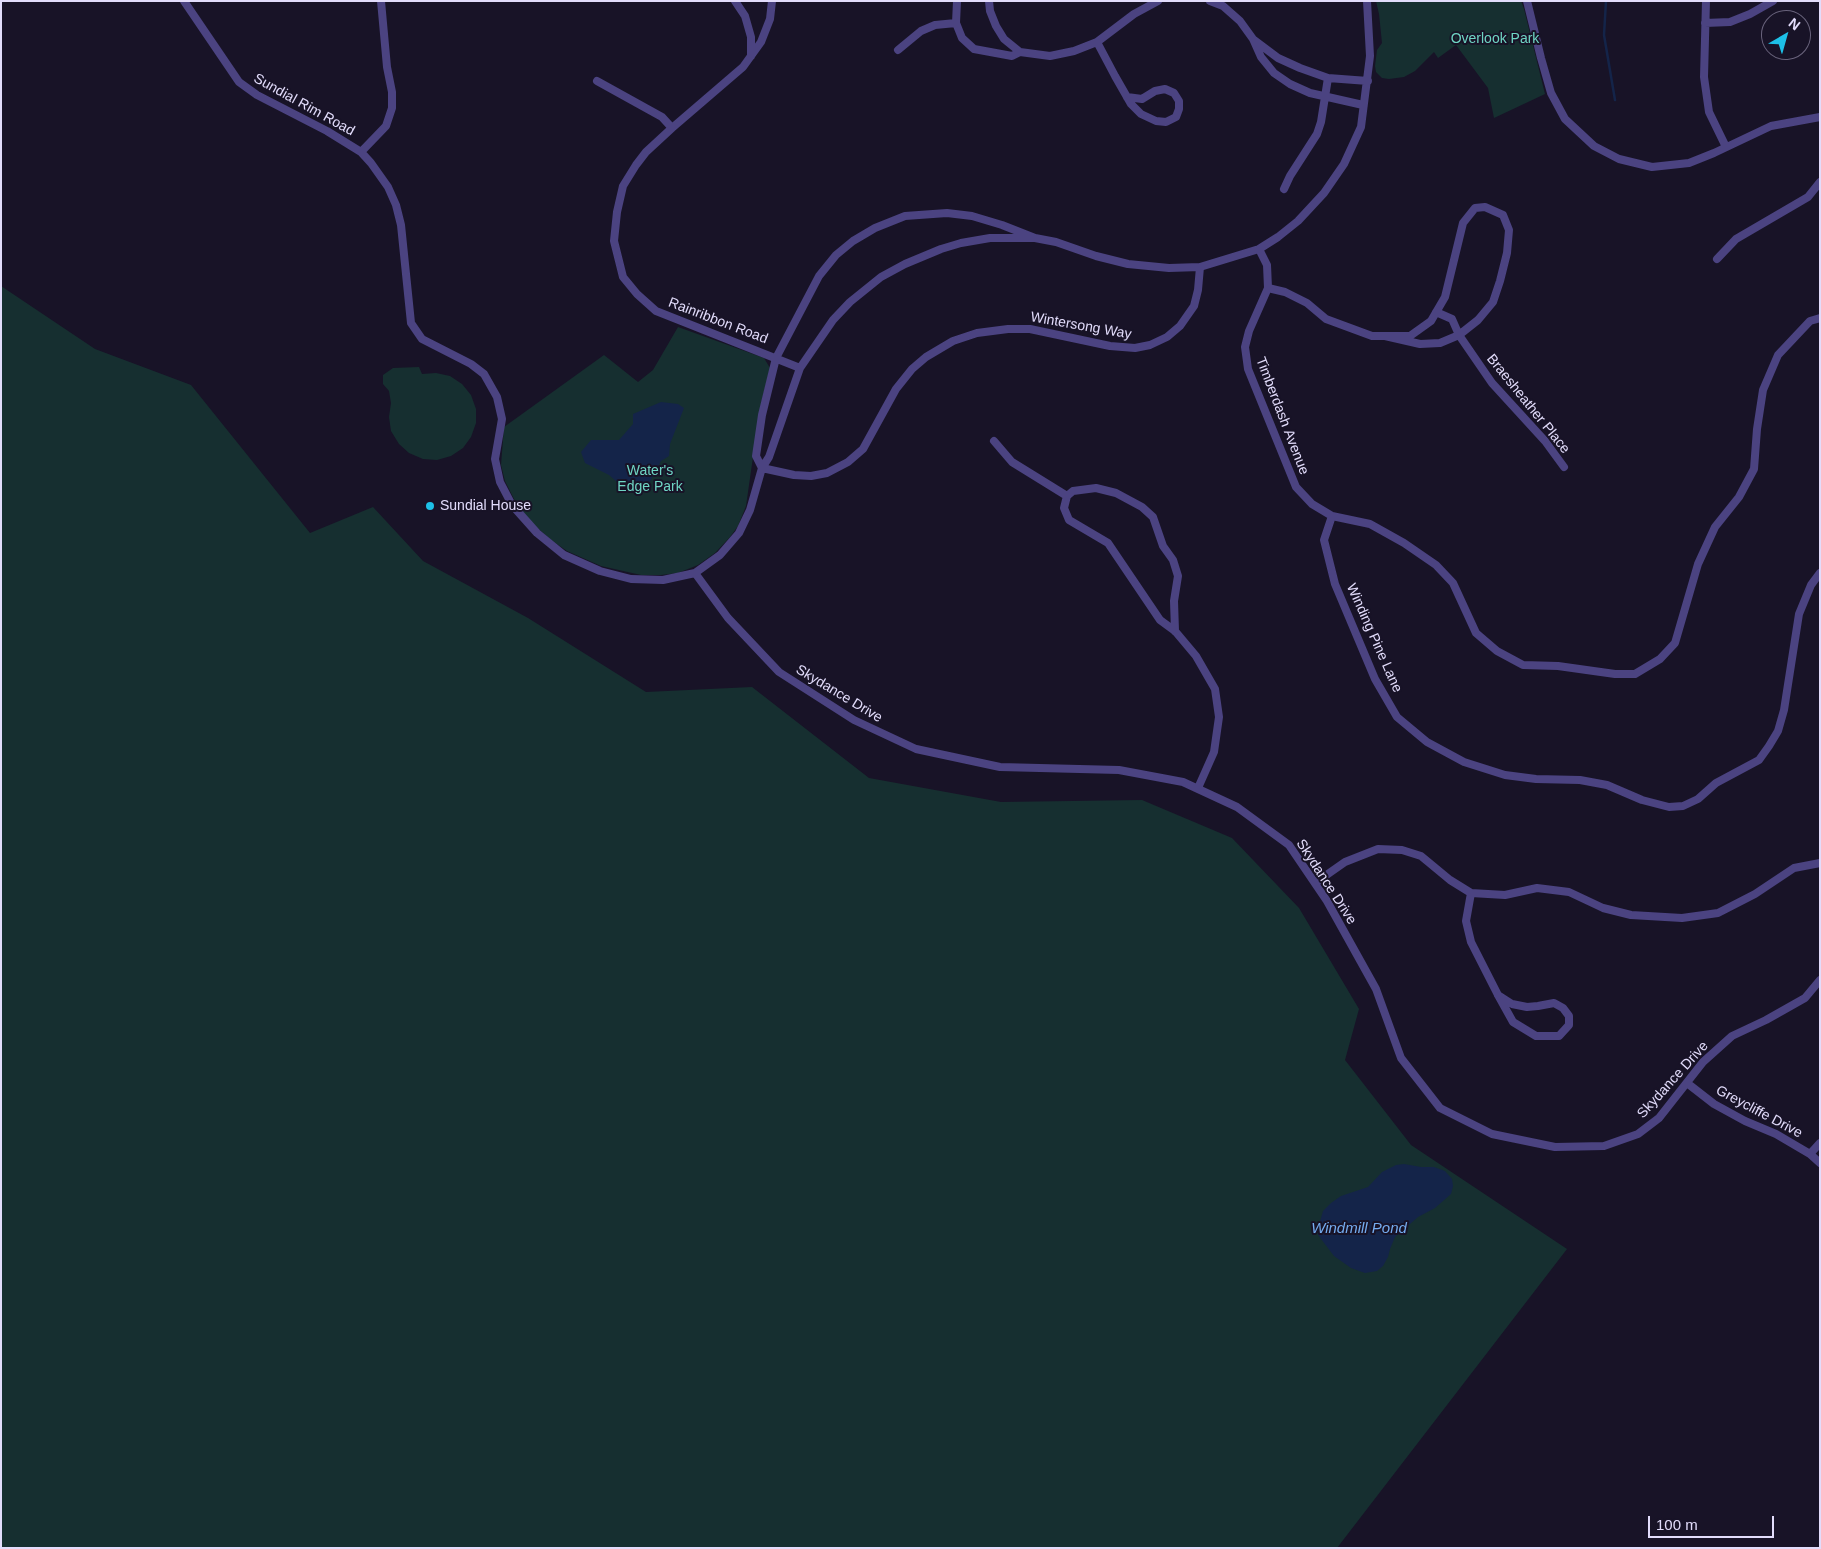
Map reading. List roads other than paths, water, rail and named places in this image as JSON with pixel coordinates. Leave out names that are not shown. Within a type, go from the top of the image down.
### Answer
[{"type":"street","name":"Sundial Rim Road","points":[[184,1],[240,82],[257,96],[327,131],[361,152],[388,187],[396,205],[401,224],[411,323],[422,339],[471,364],[484,374],[497,397],[502,419],[495,459],[500,482],[512,505],[537,533],[564,555],[600,571],[631,579],[663,580],[695,573]]},
{"type":"street","points":[[361,152],[386,126],[392,108],[392,92],[387,67],[381,1]]},
{"type":"street","points":[[735,1],[746,16],[751,37],[751,56]]},
{"type":"street","name":"Rainribbon Road","points":[[772,1],[770,19],[762,42],[743,67],[672,128],[641,159],[623,186],[617,212],[614,241],[624,277],[637,294],[656,311],[800,368]]},
{"type":"street","points":[[956,1],[956,23],[962,38],[974,49],[1012,56],[1020,52]]},
{"type":"street","points":[[989,1],[990,11],[1004,39],[1020,52],[1050,56],[1074,52],[1097,42],[1134,14],[1158,1]]},
{"type":"street","points":[[1210,1],[1223,6],[1240,21],[1253,39],[1261,57],[1274,73],[1290,84],[1310,93],[1363,105]]},
{"type":"street","points":[[762,468],[756,456],[762,415],[776,358],[819,276],[836,255],[853,241],[875,228],[905,216],[947,213],[972,216],[1035,238],[1056,242],[1096,256],[1128,264],[1169,268],[1200,267],[1259,249],[1298,221],[1324,193],[1344,164],[1361,127],[1370,56],[1367,1]]},
{"type":"street","points":[[1527,1],[1540,58],[1551,93],[1565,120],[1594,146],[1619,159],[1652,167],[1688,163],[1771,126],[1820,117]]},
{"type":"street","points":[[1706,1],[1704,77],[1708,107],[1726,147]]},
{"type":"street","points":[[1706,23],[1730,22],[1773,1]]},
{"type":"street","points":[[898,50],[921,31],[935,25],[956,23]]},
{"type":"street","points":[[1253,39],[1278,58],[1300,68],[1328,78],[1368,81]]},
{"type":"street","points":[[1097,42],[1127,97],[1131,104],[1141,114],[1156,122],[1166,122],[1176,117],[1179,109],[1179,101],[1174,93],[1165,89],[1155,91],[1142,99],[1127,97]]},
{"type":"street","points":[[1284,189],[1290,176],[1317,134],[1328,78]]},
{"type":"street","points":[[597,81],[662,117],[672,128]]},
{"type":"street","points":[[1717,259],[1736,239],[1808,197],[1820,182]]},
{"type":"street","points":[[1268,288],[1286,292],[1307,303],[1326,319],[1372,336],[1385,336],[1410,336],[1431,321],[1445,297],[1463,223],[1475,208],[1485,207],[1503,215],[1509,230],[1507,253],[1493,302],[1478,320],[1459,335],[1440,343],[1420,344],[1385,336]]},
{"type":"street","points":[[695,573],[720,555],[739,533],[750,510],[762,468],[769,457],[800,368],[833,320],[850,302],[881,277],[905,264],[941,249],[990,238],[1035,238]]},
{"type":"street","name":"Timberdash Avenue","points":[[1259,249],[1267,265],[1268,288],[1249,331],[1245,347],[1248,369],[1296,487],[1312,504],[1332,516],[1370,524],[1404,542],[1436,564],[1453,583],[1476,633],[1497,651],[1523,665],[1558,666],[1615,674],[1635,674],[1660,659],[1675,643],[1698,564],[1715,527],[1739,496],[1754,469],[1757,429],[1763,390],[1778,355],[1810,321],[1820,318]]},
{"type":"street","name":"Wintersong Way","points":[[762,468],[794,475],[811,476],[826,472],[848,462],[863,449],[896,388],[912,369],[926,357],[953,341],[1008,328],[1030,329],[1110,346],[1135,348],[1150,345],[1167,337],[1180,326],[1194,306],[1198,290],[1200,267]]},
{"type":"street","name":"Braesheather Place","points":[[1436,312],[1452,319],[1459,335],[1492,383],[1545,441],[1564,467]]},
{"type":"street","points":[[994,441],[1012,462],[1067,496]]},
{"type":"street","points":[[1174,631],[1174,601],[1178,576],[1172,560],[1163,546],[1153,516],[1142,507],[1116,493],[1096,488],[1073,490],[1067,496],[1064,508],[1069,520],[1108,543],[1160,620],[1174,631],[1196,656],[1215,688],[1220,718],[1214,752],[1198,788]]},
{"type":"street","name":"Winding Pine Lane","points":[[1332,516],[1324,540],[1335,584],[1375,679],[1397,717],[1427,742],[1464,762],[1505,775],[1536,779],[1580,780],[1607,786],[1642,800],[1669,807],[1683,806],[1698,799],[1716,783],[1759,760],[1778,731],[1784,710],[1799,614],[1811,585],[1820,573]]},
{"type":"street","name":"Skydance Drive","points":[[695,573],[728,618],[779,672],[854,720],[916,749],[1000,767],[1119,770],[1183,782],[1237,807],[1289,845],[1327,901],[1376,989],[1401,1058],[1440,1108],[1492,1134],[1555,1147],[1604,1146],[1638,1134],[1659,1118],[1703,1062],[1732,1036],[1766,1020],[1805,998],[1820,980]]},
{"type":"street","points":[[1314,882],[1346,862],[1378,850],[1402,850],[1422,856],[1450,880],[1471,893],[1505,895],[1537,888],[1569,892],[1603,908],[1631,915],[1682,918],[1718,913],[1755,894],[1794,868],[1820,863]]},
{"type":"street","points":[[1471,893],[1466,921],[1471,942],[1498,995],[1513,1022],[1536,1036],[1559,1036],[1569,1025],[1569,1016],[1563,1008],[1554,1003],[1527,1007],[1512,1004],[1498,995]]},
{"type":"street","name":"Greycliffe Drive","points":[[1687,1083],[1714,1104],[1745,1122],[1776,1134],[1810,1154],[1820,1163]]},
{"type":"street","points":[[1810,1154],[1820,1143]]},
{"type":"water","points":[[661,402],[678,404],[684,408],[670,444],[669,456],[661,461],[646,489],[636,494],[624,488],[609,475],[585,463],[581,452],[591,440],[619,440],[633,424],[633,414]]},
{"type":"water","name":"Windmill Pond","points":[[1396,1165],[1434,1167],[1445,1171],[1452,1179],[1451,1194],[1435,1208],[1418,1217],[1395,1237],[1388,1257],[1383,1266],[1377,1271],[1365,1273],[1351,1268],[1334,1256],[1318,1235],[1323,1211],[1341,1196],[1368,1187],[1382,1172]]},
{"type":"waterway","points":[[1606,1],[1604,35],[1615,100]]},
{"type":"place","name":"Sundial House","points":[[430,506]]},
{"type":"park label","name":"Overlook Park","points":[[1495,39]]},
{"type":"park label","name":"Water's Edge Park","points":[[650,480]]}]
